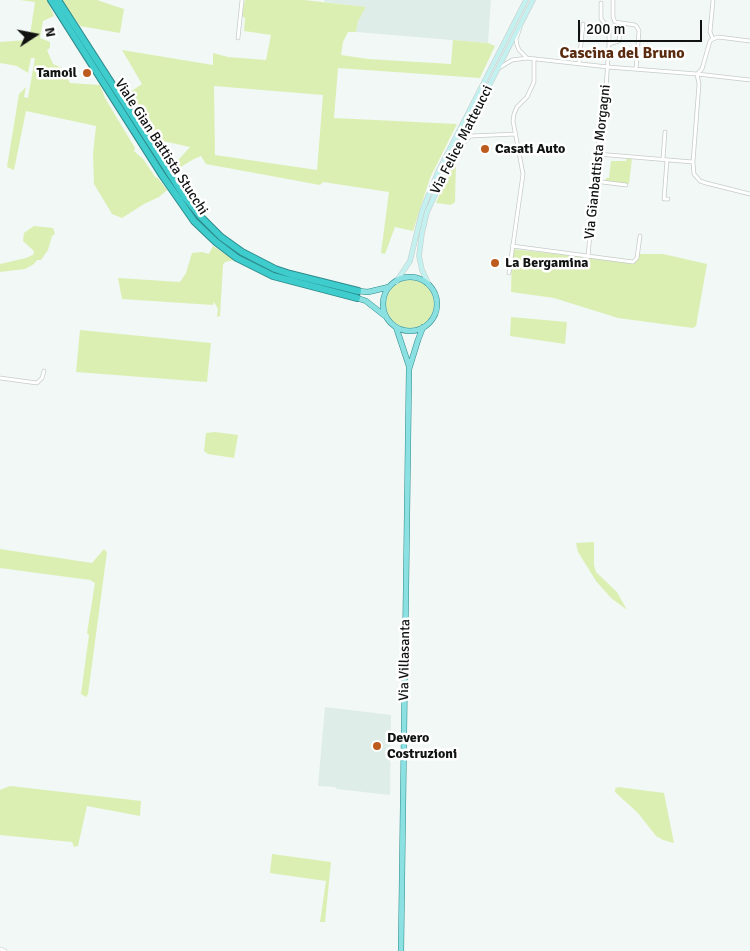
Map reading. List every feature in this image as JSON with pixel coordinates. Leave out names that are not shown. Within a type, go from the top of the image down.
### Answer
[{"type":"highway","name":"Viale Gian Battista Stucchi","points":[[51,0],[162,175],[194,221],[216,242],[237,258],[273,276],[357,294]]},
{"type":"highway","name":"Viale Gian Battista Stucchi","points":[[58,0],[184,196],[221,237],[242,252],[275,269],[357,294]]},
{"type":"main road","points":[[520,0],[521,11]]},
{"type":"main road","name":"Via Felice Matteucci","points":[[396,282],[410,261],[419,220],[435,180],[526,0]]},
{"type":"main road","name":"Via Felice Matteucci","points":[[429,285],[422,270],[419,256],[422,233],[433,198],[534,0]]},
{"type":"main road","points":[[396,327],[408,331],[423,327],[432,319],[437,308],[435,294],[429,285],[420,279],[412,277],[396,282],[386,293],[384,303],[384,311],[396,327],[406,352],[409,369]]},
{"type":"main road","name":"Viale Gian Battista Stucchi","points":[[357,294],[390,287]]},
{"type":"main road","name":"Viale Gian Battista Stucchi","points":[[357,294],[389,320]]},
{"type":"main road","points":[[409,369],[423,327]]},
{"type":"main road","name":"Via Villasanta","points":[[401,951],[409,369]]},
{"type":"street","points":[[238,38],[242,0]]},
{"type":"street","points":[[613,0],[614,22],[638,27],[636,69]]},
{"type":"street","points":[[713,0],[710,32],[713,39]]},
{"type":"street","name":"Via Gianbattista Morgagni","points":[[588,256],[594,181],[608,67],[609,28],[601,19],[601,3]]},
{"type":"street","points":[[523,20],[516,39],[519,50],[527,58]]},
{"type":"street","points":[[579,63],[582,24]]},
{"type":"street","points":[[609,44],[619,41],[620,31]]},
{"type":"street","points":[[697,74],[702,69],[710,41],[713,39],[718,37],[750,41]]},
{"type":"street","points":[[509,273],[523,174],[513,120],[517,107],[527,97],[534,82],[534,58]]},
{"type":"street","points":[[498,69],[512,60],[534,58],[750,80]]},
{"type":"street","points":[[697,74],[699,84],[693,162],[694,174],[700,181],[750,194]]},
{"type":"street","points":[[665,132],[664,199],[668,199]]},
{"type":"street","points":[[454,154],[467,138],[471,136],[516,134]]},
{"type":"street","points":[[597,154],[693,162]]},
{"type":"street","points":[[594,181],[626,185]]},
{"type":"street","points":[[512,246],[633,262],[637,258],[640,236]]},
{"type":"street","points":[[0,378],[37,382],[42,378],[44,371]]},
{"type":"street","points":[[0,949],[5,951]]},
{"type":"shaded area","points":[[325,0],[491,0],[488,43],[356,32],[358,21],[365,7],[324,2]]},
{"type":"shaded area","points":[[325,707],[391,715],[390,795],[318,786]]},
{"type":"green space","points":[[20,0],[47,0],[54,16],[43,21],[40,38],[50,42],[50,48],[47,50],[53,64],[62,68],[70,83],[100,85],[105,98],[135,148],[134,151],[143,159],[167,190],[159,197],[122,218],[112,214],[94,184],[93,154],[96,126],[26,111],[14,170],[7,167],[19,94],[26,87],[24,97],[28,98],[35,58],[31,58],[28,73],[17,66],[0,63],[0,42],[27,40],[30,35],[35,2]]},
{"type":"green space","points":[[61,0],[97,0],[124,9],[120,33],[80,26]]},
{"type":"green space","points":[[245,0],[304,0],[366,7],[358,21],[356,32],[348,32],[343,42],[341,55],[368,59],[451,64],[453,40],[488,43],[495,46],[480,78],[338,68],[334,118],[457,124],[430,178],[413,231],[395,227],[385,254],[381,253],[389,192],[323,182],[320,185],[206,164],[201,156],[172,172],[172,167],[190,147],[154,139],[127,94],[142,84],[122,50],[213,65],[213,53],[228,57],[266,60],[271,35],[244,31],[245,18],[242,16]],"holes":[[[214,86],[323,95],[317,170],[215,155]]]},
{"type":"green space","points":[[627,158],[632,158],[629,184],[606,181],[606,178],[609,178],[611,161],[626,161]]},
{"type":"green space","points":[[456,161],[455,202],[451,205],[436,203],[452,164]]},
{"type":"green space","points":[[34,226],[53,228],[55,234],[52,236],[48,250],[41,260],[37,260],[25,269],[0,272],[0,264],[33,255],[34,251],[23,241],[24,233]]},
{"type":"green space","points":[[213,246],[234,260],[225,262],[223,265],[220,316],[217,317],[218,309],[214,302],[213,305],[122,299],[118,278],[180,282],[186,273],[192,253],[202,252],[209,254]]},
{"type":"green space","points":[[512,249],[634,263],[639,254],[663,254],[707,264],[696,326],[693,328],[618,318],[554,298],[511,292]]},
{"type":"green space","points":[[410,280],[419,282],[427,287],[432,295],[434,304],[432,313],[427,321],[419,326],[410,328],[401,326],[393,321],[388,313],[386,304],[388,295],[393,287],[401,282]]},
{"type":"green space","points":[[511,317],[567,322],[565,344],[510,336]]},
{"type":"green space","points":[[80,330],[211,343],[207,382],[76,372]]},
{"type":"green space","points":[[215,432],[238,435],[234,458],[208,454],[204,451],[206,433]]},
{"type":"green space","points":[[594,542],[594,565],[596,572],[617,592],[627,610],[611,598],[596,581],[578,552],[576,543]]},
{"type":"green space","points":[[0,549],[92,563],[104,549],[107,552],[88,694],[86,697],[81,694],[89,635],[87,633],[95,583],[90,580],[0,568]]},
{"type":"green space","points":[[10,786],[141,801],[140,816],[87,806],[78,846],[74,847],[72,842],[0,835],[0,790]]},
{"type":"green space","points":[[618,787],[664,793],[674,843],[656,836],[638,813],[615,792],[615,789]]},
{"type":"green space","points":[[272,854],[331,862],[325,922],[320,922],[326,881],[270,873]]},
{"type":"place","name":"Tamoil","points":[[87,73]]},
{"type":"place","name":"Casati Auto","points":[[485,149]]},
{"type":"place","name":"La Bergamina","points":[[495,263]]},
{"type":"place","name":"Devero Costruzioni","points":[[377,746]]},
{"type":"district","name":"Cascina del Bruno","points":[[622,54]]}]
